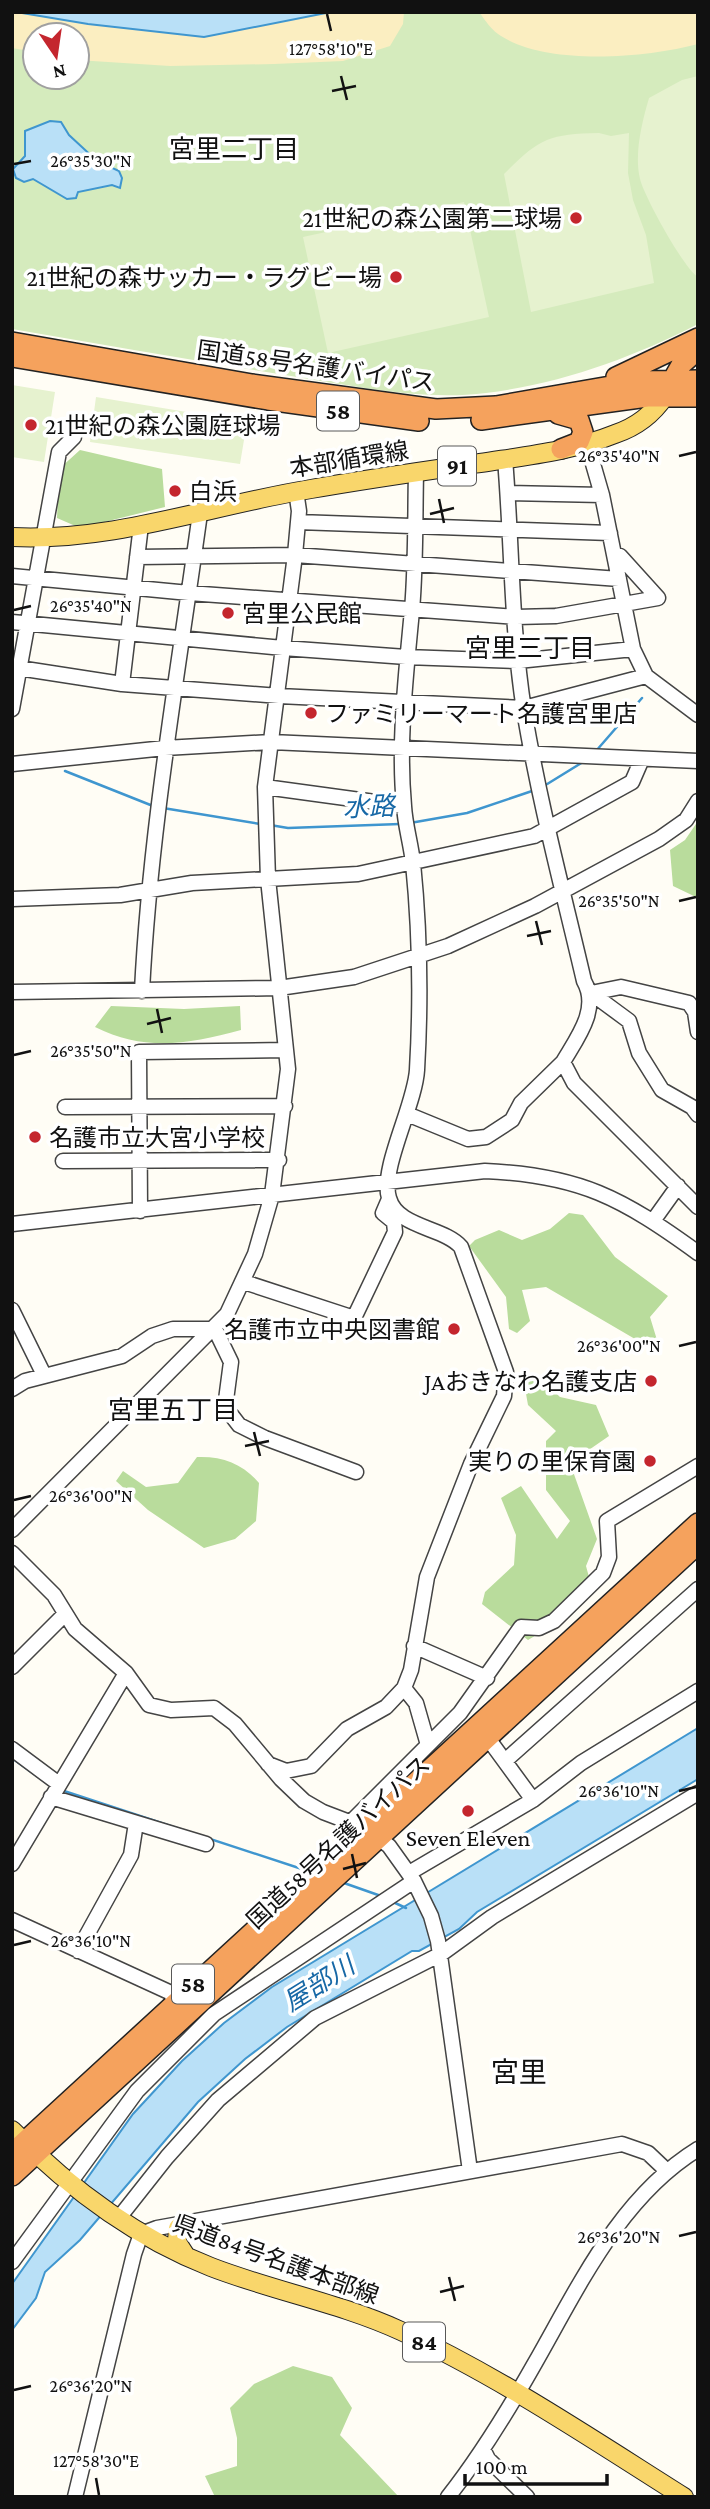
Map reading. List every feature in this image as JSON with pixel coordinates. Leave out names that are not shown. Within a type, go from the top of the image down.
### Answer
[{"type":"highway","points":[[590,389],[698,338]]},
{"type":"highway","name":"国道58号名護バイパス","points":[[12,342],[252,384],[415,407],[496,406],[590,389],[668,387],[698,397]]},
{"type":"highway","name":"本部循環線","points":[[668,387],[684,362],[698,350]]},
{"type":"highway","name":"国道58号名護バイパス","points":[[12,357],[397,419],[471,421],[543,414],[698,380]]},
{"type":"highway","points":[[543,414],[573,417],[581,424],[582,439],[561,449]]},
{"type":"highway","name":"国道58号名護バイパス","points":[[12,2176],[21,2145],[698,1523]]},
{"type":"highway","name":"国道58号名護バイパス","points":[[21,2145],[208,2008],[365,1829],[487,1737],[698,1544]]},
{"type":"main road","name":"本部循環線","points":[[12,537],[41,538],[141,525],[296,491],[561,449],[630,428],[652,412],[668,387]]},
{"type":"main road","name":"県道84号名護本部線","points":[[21,2145],[71,2186],[141,2234],[186,2256],[398,2330],[460,2360],[684,2497]]},
{"type":"main road","points":[[183,2223],[178,2228],[177,2238],[186,2256]]},
{"type":"street","points":[[12,709],[19,623],[34,578],[59,452],[74,437]]},
{"type":"street","points":[[587,443],[602,495],[633,649],[646,676],[698,715]]},
{"type":"street","points":[[505,459],[518,661],[524,708],[584,981],[591,993],[629,1021],[639,1053],[662,1090],[692,1107],[698,1115]]},
{"type":"street","points":[[244,1282],[354,1318],[395,1232],[394,1222],[383,1213],[389,1199],[388,1182],[417,1073],[419,956],[413,861],[404,806],[405,657],[412,610],[416,472]]},
{"type":"street","points":[[12,1531],[215,1329],[233,1305],[244,1282],[272,1195],[279,1160],[288,1069],[268,879],[265,787],[279,696],[295,555],[298,522],[296,491]]},
{"type":"street","points":[[508,493],[602,495]]},
{"type":"street","points":[[142,991],[147,890],[173,686],[200,513]]},
{"type":"street","points":[[298,522],[610,533]]},
{"type":"street","points":[[121,684],[130,634],[132,586],[141,525]]},
{"type":"street","points":[[12,576],[189,593],[516,617],[556,616],[658,598],[620,556],[614,554]]},
{"type":"street","points":[[137,557],[295,555],[618,579]]},
{"type":"street","points":[[19,623],[405,657],[518,661],[633,649]]},
{"type":"street","points":[[16,668],[121,684],[279,696],[524,708],[646,676]]},
{"type":"street","points":[[12,764],[165,748],[271,742],[698,761]]},
{"type":"street","points":[[12,899],[120,895],[192,883],[358,874],[534,836],[632,782],[642,759]]},
{"type":"street","points":[[265,787],[404,806]]},
{"type":"street","points":[[12,992],[279,988],[355,977],[419,956],[499,924],[564,892],[677,827],[698,801]]},
{"type":"street","points":[[591,993],[621,987],[689,1003],[695,1012],[698,1032]]},
{"type":"street","points":[[407,1114],[468,1139],[486,1137],[512,1120],[521,1103],[563,1062],[587,1020],[591,993]]},
{"type":"street","points":[[140,1211],[139,1052],[286,1050]]},
{"type":"street","points":[[563,1062],[574,1083],[698,1207]]},
{"type":"street","points":[[65,1107],[285,1106]]},
{"type":"street","points":[[63,1161],[279,1160]]},
{"type":"street","points":[[12,1224],[485,1171],[533,1174],[594,1189],[653,1221],[698,1253]]},
{"type":"street","points":[[653,1221],[678,1186]]},
{"type":"street","points":[[268,1764],[286,1771],[311,1766],[347,1729],[386,1707],[404,1688],[411,1670],[427,1577],[471,1464],[504,1395],[507,1380],[480,1293],[461,1247],[450,1236],[428,1230],[404,1215],[389,1199]]},
{"type":"street","points":[[12,1310],[44,1375]]},
{"type":"street","points":[[12,1389],[44,1375],[89,1367],[122,1356],[143,1341],[173,1329],[215,1329]]},
{"type":"street","points":[[215,1329],[231,1362],[226,1400],[229,1412],[239,1425],[356,1472]]},
{"type":"street","points":[[365,1829],[428,1745],[460,1713],[521,1627],[539,1628],[554,1621],[603,1573],[609,1557],[607,1521],[698,1466]]},
{"type":"street","points":[[12,1553],[54,1595],[75,1629],[126,1673],[149,1704],[157,1708],[214,1709],[222,1713],[304,1801],[365,1829],[414,1882],[440,1947],[444,1994],[470,2171]]},
{"type":"street","points":[[506,1760],[698,1589]]},
{"type":"street","points":[[12,1667],[65,1614]]},
{"type":"street","points":[[414,1646],[486,1678]]},
{"type":"street","points":[[12,1864],[126,1673]]},
{"type":"street","points":[[404,1688],[416,1703],[428,1745]]},
{"type":"street","points":[[12,2262],[71,2186],[136,2091],[208,2008],[414,1882],[533,1800],[581,1763],[698,1691]]},
{"type":"street","points":[[487,1737],[533,1800]]},
{"type":"street","points":[[12,1749],[59,1784]]},
{"type":"street","points":[[116,2218],[167,2157],[237,2081],[316,2018],[492,1917],[698,1793]]},
{"type":"street","points":[[51,1797],[206,1844]]},
{"type":"street","points":[[78,1951],[131,1856],[136,1823]]},
{"type":"street","points":[[12,1920],[169,1992],[176,2000]]},
{"type":"street","points":[[75,2497],[141,2234],[183,2223],[622,2144],[648,2153],[667,2171]]},
{"type":"street","points":[[448,2497],[483,2449],[633,2205],[667,2171],[698,2149]]},
{"type":"street","points":[[483,2449],[488,2459],[527,2497]]},
{"type":"green space","points":[[12,12],[69,21],[21,21],[21,91],[91,91],[91,24],[204,37],[331,12],[698,12],[698,324],[595,368],[514,389],[462,395],[413,394],[364,388],[12,329]]},
{"type":"green space","points":[[698,76],[698,277],[675,247],[643,188],[638,169],[638,149],[649,98],[682,80]]},
{"type":"green space","name":"21世紀の森公園第二球場","points":[[599,133],[611,136],[629,133],[628,173],[633,200],[646,235],[654,283],[531,312],[504,174],[526,153],[546,141],[568,135]]},
{"type":"green space","name":"21世紀の森サッカー・ラグビー場","points":[[464,202],[489,317],[328,353],[303,237]]},
{"type":"green space","name":"21世紀の森公園庭球場","points":[[12,385],[55,392],[44,462],[12,457]]},
{"type":"green space","points":[[96,397],[247,422],[240,464],[90,442]]},
{"type":"green space","points":[[80,450],[162,469],[165,507],[80,528],[57,518],[59,469]]},
{"type":"green space","points":[[698,821],[698,898],[673,886],[670,850],[685,840]]},
{"type":"green space","points":[[111,1006],[184,1009],[240,1006],[241,1030],[185,1042],[149,1043],[131,1040],[95,1027]]},
{"type":"green space","points":[[569,1213],[583,1215],[615,1257],[668,1296],[650,1317],[657,1340],[635,1339],[546,1287],[522,1290],[530,1321],[517,1333],[509,1329],[506,1297],[469,1246],[475,1240],[499,1230],[522,1240],[550,1229]]},
{"type":"green space","points":[[537,1375],[560,1397],[596,1405],[609,1436],[570,1463],[597,1539],[586,1566],[592,1588],[565,1618],[528,1640],[482,1604],[485,1592],[514,1565],[516,1535],[501,1498],[521,1486],[557,1539],[570,1521],[546,1490],[546,1441],[556,1431],[528,1405],[523,1377]]},
{"type":"green space","points":[[197,1457],[232,1462],[259,1483],[256,1521],[235,1539],[204,1548],[148,1510],[116,1481],[123,1471],[146,1487],[178,1483]]},
{"type":"green space","points":[[293,2366],[332,2377],[352,2408],[340,2435],[399,2497],[215,2497],[205,2476],[237,2466],[237,2438],[230,2408],[254,2384]]},
{"type":"sand","points":[[12,12],[69,21],[21,21],[21,50],[12,48]]},
{"type":"sand","points":[[331,12],[404,12],[403,24],[390,46],[343,61],[170,66],[91,61],[91,24],[204,37]]},
{"type":"sand","points":[[479,12],[698,12],[698,44],[625,56],[544,52],[521,46],[501,36]]},
{"type":"water","points":[[16,12],[331,12],[204,37],[91,24],[91,21],[70,21]]},
{"type":"water","points":[[50,121],[61,122],[69,135],[97,161],[119,171],[122,178],[120,188],[112,185],[78,192],[76,198],[67,199],[33,179],[24,182],[16,178],[13,169],[25,156],[25,131]]},
{"type":"water","name":"屋部川","points":[[698,1728],[698,1779],[477,1912],[459,1929],[419,1951],[412,1951],[287,2027],[245,2059],[198,2102],[80,2240],[45,2272],[36,2298],[12,2330],[12,2284],[133,2114],[182,2061],[224,2023],[272,1987]]},
{"type":"waterway","name":"水路","points":[[596,751],[642,698]]},
{"type":"waterway","name":"水路","points":[[544,786],[583,762]]},
{"type":"waterway","name":"水路","points":[[65,771],[153,806]]},
{"type":"waterway","name":"水路","points":[[410,823],[467,813],[535,790]]},
{"type":"waterway","name":"水路","points":[[163,808],[260,824]]},
{"type":"waterway","name":"水路","points":[[270,825],[288,828],[400,824]]},
{"type":"waterway","points":[[12,1758],[52,1787]]},
{"type":"waterway","points":[[61,1790],[308,1871]]},
{"type":"waterway","points":[[344,1883],[381,1896]]},
{"type":"waterway","points":[[393,1902],[406,1908]]},
{"type":"place","name":"21世紀の森公園第二球場","points":[[576,218]]},
{"type":"place","name":"21世紀の森サッカー・ラグビー場","points":[[396,277]]},
{"type":"place","name":"21世紀の森公園庭球場","points":[[31,425]]},
{"type":"place","name":"白浜","points":[[175,491]]},
{"type":"place","name":"宮里公民館","points":[[228,613]]},
{"type":"place","name":"ファミリーマート名護宮里店","points":[[311,713]]},
{"type":"place","name":"名護市立大宮小学校","points":[[35,1137]]},
{"type":"place","name":"名護市立中央図書館","points":[[454,1329]]},
{"type":"place","name":"JAおきなわ名護支店","points":[[651,1381]]},
{"type":"place","name":"実りの里保育園","points":[[650,1461]]},
{"type":"place","name":"Seven Eleven","points":[[468,1811]]},
{"type":"district","name":"宮里二丁目","points":[[234,149]]},
{"type":"district","name":"宮里三丁目","points":[[530,648]]},
{"type":"district","name":"宮里五丁目","points":[[173,1410]]},
{"type":"district","name":"宮里","points":[[519,2072]]}]
